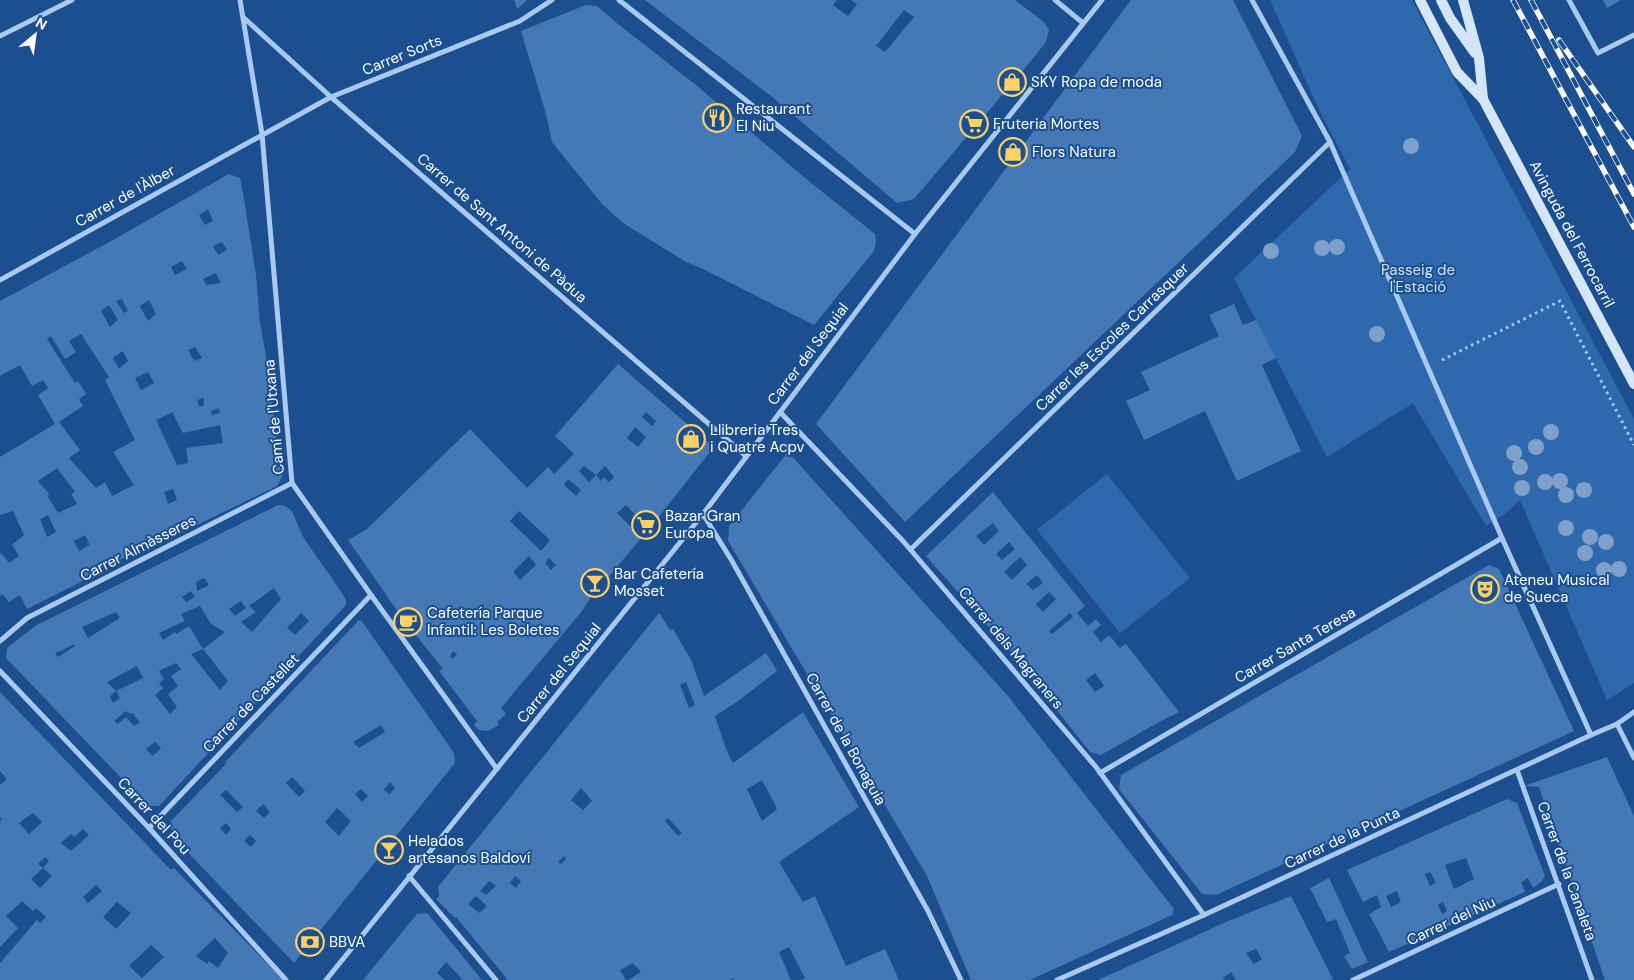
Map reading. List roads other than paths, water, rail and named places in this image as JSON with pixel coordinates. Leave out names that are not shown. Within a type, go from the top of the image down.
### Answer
[{"type":"street","points":[[0,36],[72,0]]},
{"type":"street","name":"Camí de l'Utxana","points":[[240,0],[262,134],[292,483],[497,769]]},
{"type":"street","name":"Carrer Sorts","points":[[262,134],[331,96],[520,22],[552,0]]},
{"type":"street","points":[[619,0],[915,234]]},
{"type":"street","points":[[1055,0],[1083,23]]},
{"type":"street","name":"Carrer del Sequial","points":[[326,980],[704,514],[915,234],[1102,0]]},
{"type":"street","points":[[1252,0],[1330,142],[1590,735]]},
{"type":"street","points":[[1420,0],[1458,72],[1483,98]]},
{"type":"street","points":[[1441,0],[1450,18],[1479,58]]},
{"type":"street","points":[[1463,0],[1479,58],[1483,98]]},
{"type":"street","points":[[1569,0],[1598,54],[1634,35]]},
{"type":"street","name":"Carrer de Sant Antoni de Pàdua","points":[[243,18],[746,456]]},
{"type":"street","name":"Avinguda del Ferrocarril","points":[[1483,98],[1634,384]]},
{"type":"street","name":"Carrer de l'Àlber","points":[[0,280],[262,134]]},
{"type":"street","name":"Carrer les Escoles Carrasquer","points":[[911,550],[1330,142]]},
{"type":"street","name":"Carrer dels Magraners","points":[[780,412],[911,550],[1100,773],[1204,915]]},
{"type":"street","name":"Carrer Almàsseres","points":[[0,641],[27,618],[292,483]]},
{"type":"street","name":"Carrer de la Bonaguia","points":[[704,514],[928,911],[961,980]]},
{"type":"street","name":"Carrer Santa Teresa","points":[[1100,773],[1502,538]]},
{"type":"street","name":"Carrer de Castellet","points":[[149,828],[371,595]]},
{"type":"street","name":"Carrer del Pou","points":[[0,671],[149,828],[286,980]]},
{"type":"street","name":"Carrer de la Punta","points":[[1057,980],[1204,915],[1617,724],[1634,712]]},
{"type":"street","points":[[1617,724],[1634,758]]},
{"type":"street","name":"Carrer de la Canaleta","points":[[1517,770],[1592,980]]},
{"type":"street","points":[[409,876],[496,980]]},
{"type":"street","name":"Carrer del Niu","points":[[1353,980],[1559,884]]},
{"type":"railway","points":[[1513,0],[1634,227]]},
{"type":"railway","points":[[1531,0],[1634,194]]},
{"type":"railway","points":[[1559,40],[1634,147]]},
{"type":"place","name":"SKY Ropa de moda","points":[[1012,82]]},
{"type":"place","name":"Restaurant El Niu","points":[[717,118]]},
{"type":"place","name":"Fruteria Mortes","points":[[974,124]]},
{"type":"place","name":"Flors Natura","points":[[1013,152]]},
{"type":"place","name":"Llibreria Tres i Quatre Acpv","points":[[691,439]]},
{"type":"place","name":"Bazar Gran Europa","points":[[646,525]]},
{"type":"place","name":"Bar Cafetería Mosset","points":[[595,583]]},
{"type":"place","name":"Ateneu Musical de Sueca","points":[[1485,589]]},
{"type":"place","name":"Cafetería Parque Infantil: Les Boletes","points":[[408,622]]},
{"type":"place","name":"Helados artesanos Baldoví","points":[[389,850]]},
{"type":"place","name":"BBVA","points":[[310,942]]},
{"type":"park label","name":"Passeig de l'Estació","points":[[1418,278]]}]
